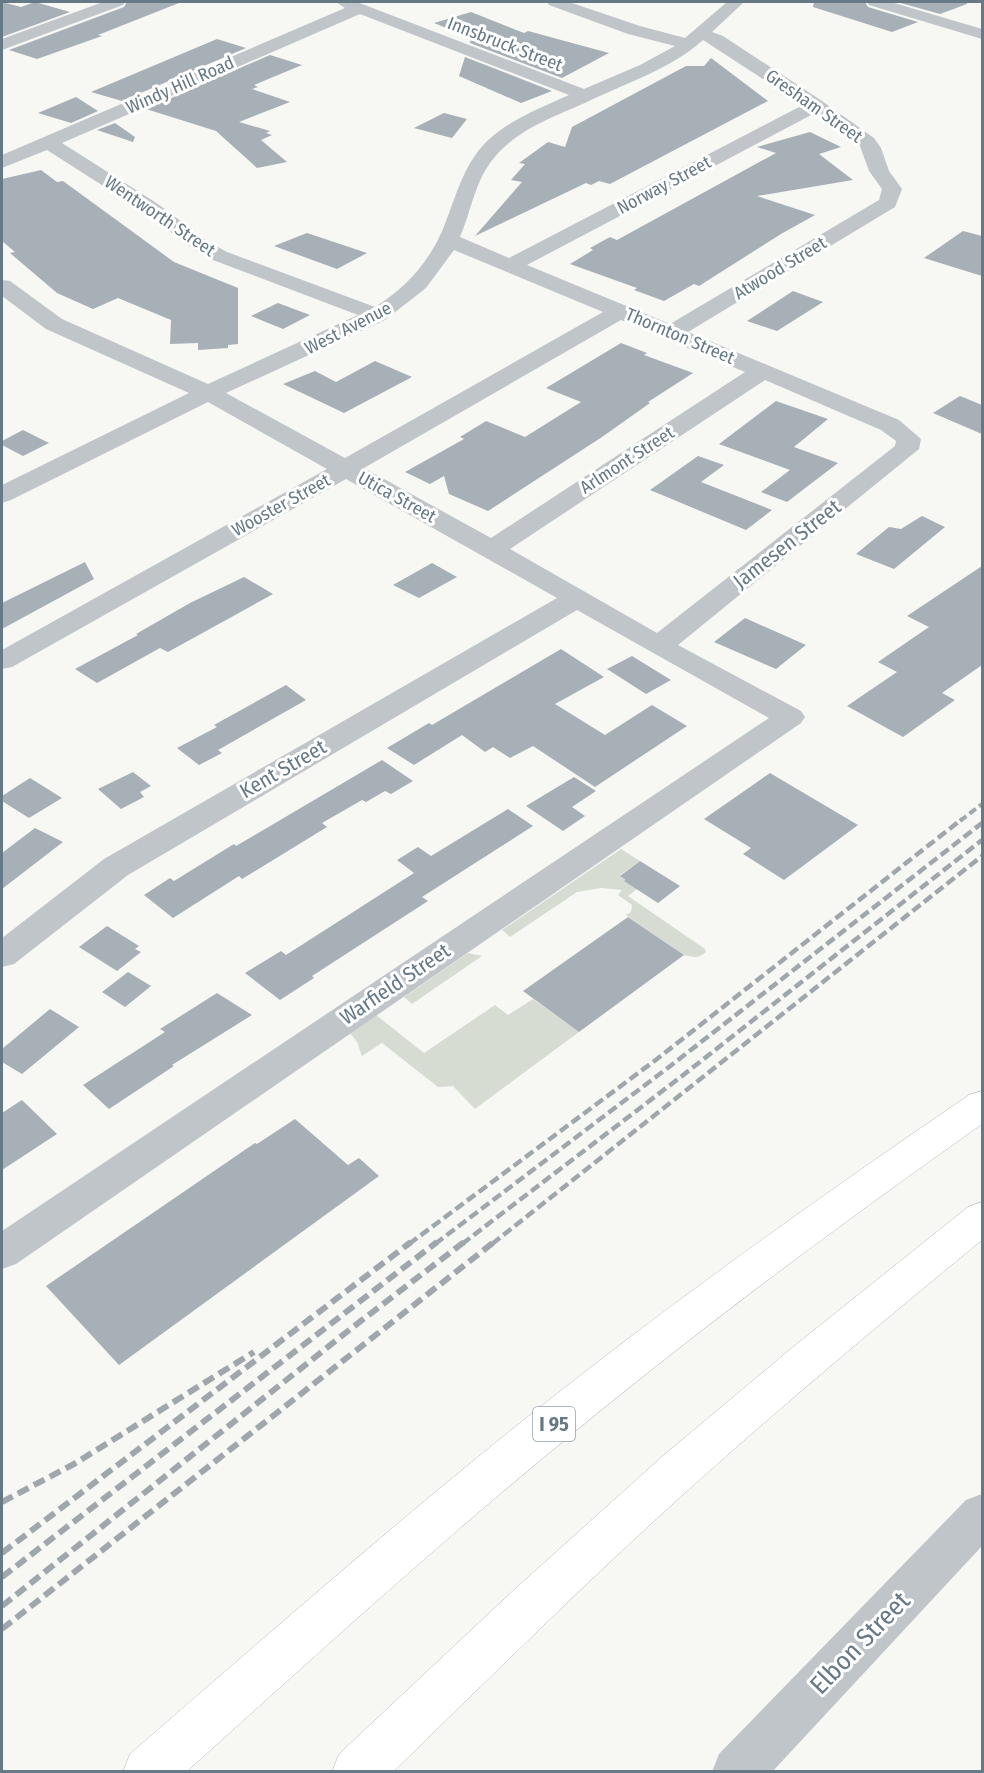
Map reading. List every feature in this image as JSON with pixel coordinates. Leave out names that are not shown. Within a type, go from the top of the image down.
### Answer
[{"type":"highway","name":"I 95","points":[[148,1772],[400,1550],[505,1463],[718,1296],[982,1105]]},
{"type":"highway","points":[[357,1772],[582,1559],[699,1453],[982,1218]]},
{"type":"street","points":[[2,45],[117,2]]},
{"type":"street","name":"Gresham Street","points":[[555,2],[634,30],[696,40],[717,40],[816,105],[872,148],[879,171],[892,189],[888,203]]},
{"type":"street","name":"West Avenue","points":[[2,495],[208,393],[378,315],[399,302],[422,283],[448,240],[468,187],[482,159],[495,144],[522,127],[641,71],[696,40],[736,2]]},
{"type":"street","points":[[875,2],[982,34]]},
{"type":"street","name":"Innsbruck Street","points":[[351,5],[586,96]]},
{"type":"street","name":"Windy Hill Road","points":[[2,162],[49,143],[351,5]]},
{"type":"street","name":"Norway Street","points":[[512,265],[816,105]]},
{"type":"street","name":"Wentworth Street","points":[[49,143],[151,208],[200,245],[220,256],[378,315]]},
{"type":"street","name":"Atwood Street","points":[[672,332],[888,203]]},
{"type":"street","name":"Thornton Street","points":[[448,240],[853,408],[890,425],[909,439]]},
{"type":"street","name":"Utica Street","points":[[2,286],[54,324],[208,393],[492,549],[659,646],[790,717]]},
{"type":"street","name":"Wooster Street","points":[[2,662],[621,311]]},
{"type":"street","name":"Arlmont Street","points":[[492,549],[762,371]]},
{"type":"street","name":"Jamesen Street","points":[[659,646],[907,449],[909,439]]},
{"type":"street","name":"Kent Street","points":[[2,955],[116,867],[576,599]]},
{"type":"street","name":"Warfield Street","points":[[2,1252],[790,717]]},
{"type":"street","name":"Elbon Street","points":[[737,1772],[977,1531]]},
{"type":"shaded area","points":[[621,849],[640,861],[620,875],[637,889],[628,896],[705,949],[706,952],[701,956],[684,955],[626,915],[631,912],[632,905],[618,895],[622,890],[601,888],[577,892],[510,937],[502,930]]},
{"type":"shaded area","points":[[468,953],[482,956],[412,1004],[404,997]]},
{"type":"shaded area","points":[[533,999],[579,1032],[475,1109],[453,1086],[438,1087],[382,1043],[362,1056],[357,1042],[350,1033],[376,1015],[424,1053],[495,1005],[508,1015]]},
{"type":"building","points":[[2,2],[21,7],[35,2],[70,12],[2,37]]},
{"type":"building","points":[[127,2],[179,3],[98,35],[102,36],[37,59],[9,50],[124,7]]},
{"type":"building","points":[[814,2],[865,2],[868,7],[918,22],[892,32],[813,7]]},
{"type":"building","points":[[897,2],[967,2],[967,4],[940,14]]},
{"type":"building","points":[[471,12],[524,33],[528,31],[609,53],[562,78],[470,43],[471,38],[434,23]]},
{"type":"building","points":[[217,39],[246,48],[122,101],[91,92]]},
{"type":"building","points":[[270,55],[302,65],[254,85],[258,87],[252,89],[290,102],[239,122],[270,131],[266,133],[272,135],[261,140],[287,162],[257,168],[216,131],[146,109]]},
{"type":"building","points":[[465,57],[552,91],[521,103],[459,76]]},
{"type":"building","points":[[711,58],[768,101],[610,184],[599,181],[591,185],[586,183],[475,236],[522,182],[511,180],[525,164],[519,163],[548,142],[565,147],[572,127],[686,66],[704,66]]},
{"type":"building","points":[[76,97],[98,111],[71,123],[38,113]]},
{"type":"building","points":[[444,113],[467,119],[452,138],[414,128]]},
{"type":"building","points":[[115,123],[135,137],[133,142],[97,130]]},
{"type":"building","points":[[810,132],[841,147],[819,154],[853,180],[757,196],[815,215],[699,286],[694,284],[664,301],[634,290],[637,288],[570,264],[593,250],[590,248],[610,237],[617,240],[776,153],[757,147]]},
{"type":"building","points":[[41,170],[57,182],[63,181],[174,262],[238,288],[238,344],[228,345],[228,348],[198,350],[198,343],[170,344],[171,320],[118,298],[93,309],[57,293],[10,253],[15,252],[2,241],[2,179]]},
{"type":"building","points":[[963,231],[982,236],[982,276],[924,258]]},
{"type":"building","points":[[307,233],[367,253],[337,269],[274,246]]},
{"type":"building","points":[[793,291],[823,302],[777,331],[747,321]]},
{"type":"building","points":[[278,303],[310,315],[283,329],[251,316]]},
{"type":"building","points":[[621,343],[647,353],[644,355],[693,373],[648,402],[650,403],[602,437],[488,511],[449,494],[444,476],[430,484],[405,472],[464,439],[460,437],[486,421],[525,437],[581,402],[546,388]]},
{"type":"building","points":[[375,361],[412,377],[344,413],[283,384],[315,371],[336,382]]},
{"type":"building","points":[[960,396],[982,405],[982,434],[933,413]]},
{"type":"building","points":[[776,401],[828,419],[794,447],[838,463],[787,502],[761,492],[790,470],[719,444]]},
{"type":"building","points":[[23,430],[49,443],[23,456],[2,445],[2,441]]},
{"type":"building","points":[[698,456],[724,465],[701,482],[772,510],[746,530],[650,490]]},
{"type":"building","points":[[922,516],[945,527],[894,569],[856,554],[889,527],[901,529]]},
{"type":"building","points":[[85,562],[94,579],[2,629],[2,603]]},
{"type":"building","points":[[432,563],[457,577],[419,598],[393,585]]},
{"type":"building","points":[[982,566],[982,665],[942,693],[955,700],[903,737],[847,706],[897,672],[878,662],[929,627],[907,616]]},
{"type":"building","points":[[244,577],[273,594],[168,652],[160,648],[97,683],[75,669],[138,635],[136,634],[190,603]]},
{"type":"building","points":[[745,618],[806,645],[776,669],[714,642]]},
{"type":"building","points":[[561,649],[604,677],[555,704],[605,735],[652,705],[687,726],[595,787],[533,746],[510,758],[493,747],[485,752],[462,735],[414,765],[387,748],[429,723],[432,725]]},
{"type":"building","points":[[632,656],[671,680],[646,694],[607,669]]},
{"type":"building","points":[[286,685],[306,700],[218,750],[222,753],[199,765],[177,748],[217,727],[214,725]]},
{"type":"building","points":[[382,760],[413,781],[391,794],[385,791],[366,802],[362,800],[322,823],[327,827],[242,879],[239,876],[173,918],[144,895],[170,878],[174,881],[234,844],[236,846]]},
{"type":"building","points":[[133,772],[151,786],[140,792],[144,797],[121,809],[98,789]]},
{"type":"building","points":[[770,773],[858,825],[784,880],[743,854],[751,848],[704,819]]},
{"type":"building","points":[[574,777],[596,791],[572,807],[585,816],[563,831],[526,806]]},
{"type":"building","points":[[30,778],[62,798],[29,818],[2,801],[2,796]]},
{"type":"building","points":[[508,809],[533,826],[422,897],[428,901],[312,976],[314,978],[280,1000],[245,973],[281,951],[286,955],[414,873],[397,860],[418,847],[431,856]]},
{"type":"building","points":[[35,828],[63,842],[2,889],[2,853]]},
{"type":"building","points":[[640,861],[680,886],[658,903],[620,876]]},
{"type":"building","points":[[628,917],[684,955],[579,1032],[523,991]]},
{"type":"building","points":[[107,926],[139,946],[135,949],[141,952],[117,971],[79,947]]},
{"type":"building","points":[[128,972],[151,986],[125,1007],[102,992]]},
{"type":"building","points":[[217,993],[252,1015],[172,1065],[174,1066],[109,1109],[83,1085],[165,1032],[160,1029]]},
{"type":"building","points":[[50,1009],[79,1027],[22,1074],[2,1062],[2,1049]]},
{"type":"building","points":[[22,1100],[57,1134],[2,1170],[2,1113]]},
{"type":"building","points":[[295,1119],[348,1165],[359,1158],[379,1176],[119,1365],[46,1286],[255,1143],[257,1144]]},
{"type":"railway","points":[[960,821],[982,804]]},
{"type":"railway","points":[[409,1244],[657,1059],[962,819]]},
{"type":"railway","points":[[435,1244],[669,1067],[982,823]]},
{"type":"railway","points":[[462,1244],[682,1076],[982,840]]},
{"type":"railway","points":[[492,1244],[982,856]]},
{"type":"railway","points":[[2,1553],[411,1242]]},
{"type":"railway","points":[[2,1577],[437,1242]]},
{"type":"railway","points":[[2,1606],[353,1327],[464,1242]]},
{"type":"railway","points":[[2,1629],[494,1242]]},
{"type":"railway","points":[[2,1502],[74,1464],[254,1352]]}]
